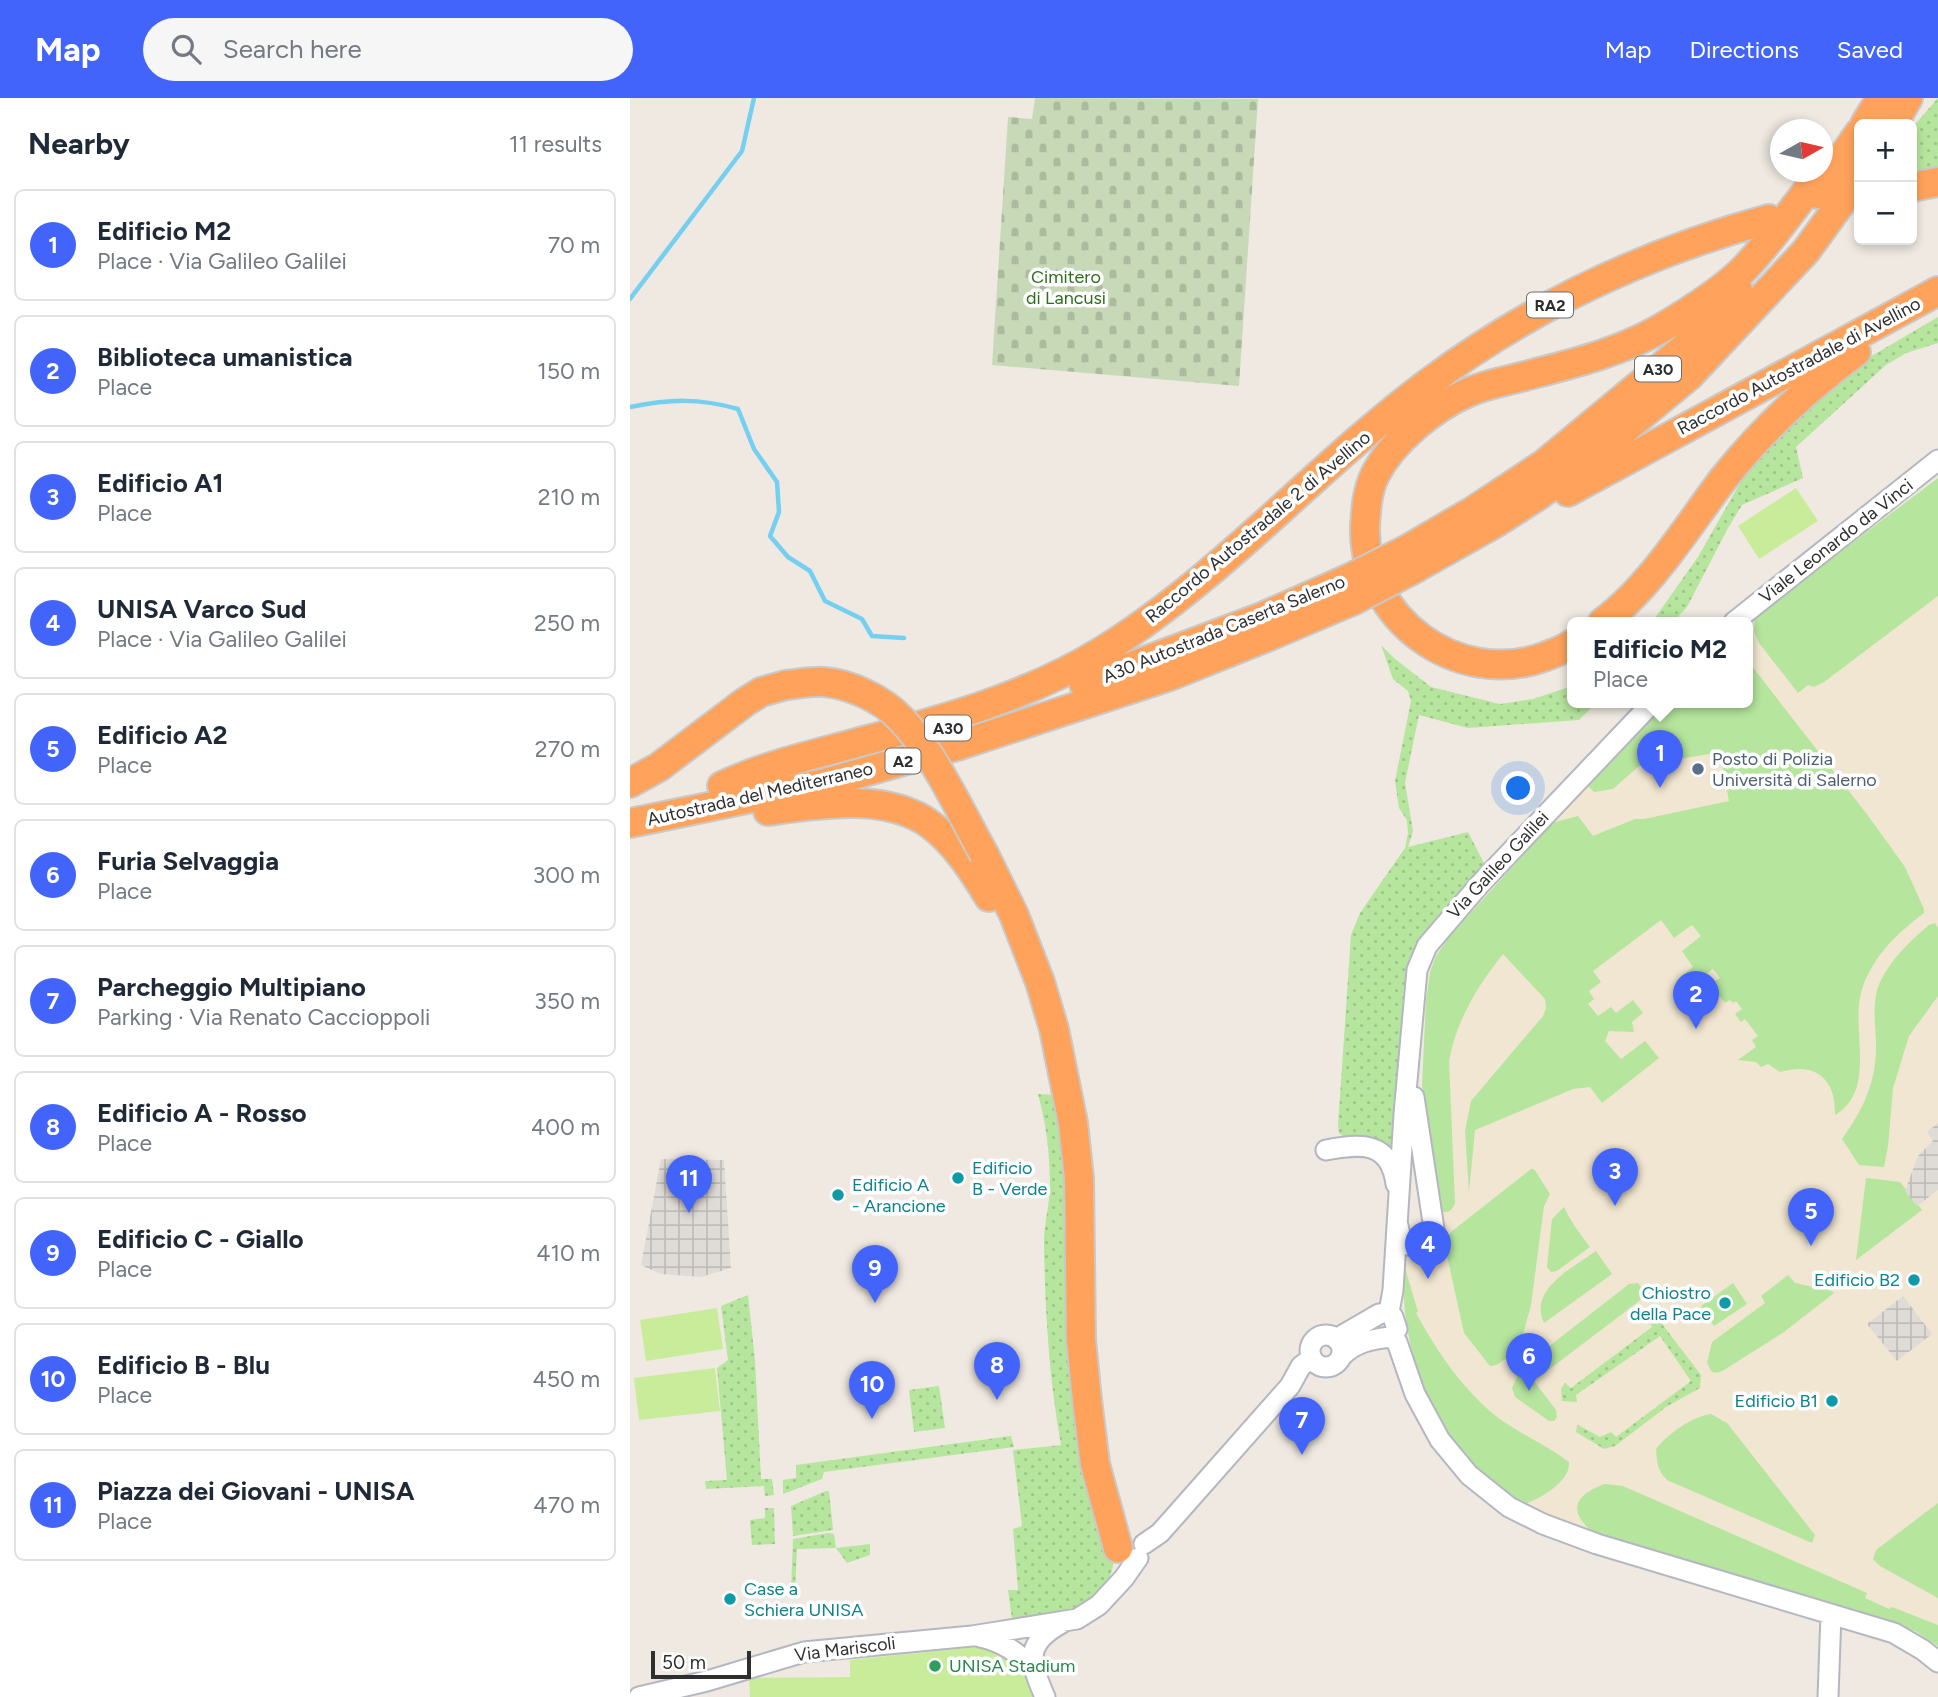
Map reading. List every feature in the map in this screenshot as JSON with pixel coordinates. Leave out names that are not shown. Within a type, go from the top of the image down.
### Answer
[{"type":"highway","points":[[1868,119],[1881,98]]},
{"type":"highway","points":[[1896,119],[1908,98]]},
{"type":"highway","points":[[1833,156],[1848,136],[1854,133]]},
{"type":"highway","name":"A30 Autostrada Caserta Salerno","points":[[1409,560],[1474,511],[1544,464],[1684,348],[1797,222],[1854,138]]},
{"type":"highway","points":[[1567,647],[1521,665],[1472,662],[1435,648],[1400,621],[1384,600],[1372,572],[1365,544],[1366,504],[1375,475],[1413,427],[1470,391],[1626,346],[1705,300],[1744,269],[1813,182]]},
{"type":"highway","name":"A30 Autostrada Caserta Salerno","points":[[722,786],[820,765],[1170,665],[1267,626],[1409,560],[1470,538],[1539,495],[1589,459],[1689,376],[1806,251],[1856,182]]},
{"type":"highway","points":[[1917,186],[1938,182]]},
{"type":"highway","name":"Raccordo Autostradale 2 di Avellino","points":[[722,786],[757,769],[891,734],[1004,698],[1101,652],[1146,623],[1219,565],[1426,385],[1493,338],[1566,296],[1647,259],[1707,236],[1769,219]]},
{"type":"highway","name":"Raccordo Autostradale di Avellino","points":[[1470,538],[1544,506],[1938,291]]},
{"type":"highway","points":[[1610,617],[1644,582],[1771,423],[1827,373],[1868,344],[1938,305]]},
{"type":"highway","name":"Autostrada del Mediterraneo","points":[[630,824],[837,779],[960,745],[1170,665]]},
{"type":"highway","points":[[630,783],[659,766],[745,702],[761,692],[786,685],[824,682],[854,690],[882,703],[899,716],[919,741],[984,854],[1014,915],[1055,1029],[1073,1123],[1079,1178],[1081,1340],[1095,1464],[1104,1501],[1131,1545]]},
{"type":"highway","name":"Autostrada del Mediterraneo","points":[[630,805],[722,786]]},
{"type":"highway","points":[[630,831],[791,808],[858,803],[897,809],[930,824],[961,856],[991,900],[1030,982],[1059,1059]]},
{"type":"street","name":"Viale Leonardo da Vinci","points":[[1740,617],[1938,460]]},
{"type":"street","name":"Via Galileo Galilei","points":[[1391,1337],[1396,1329],[1389,1312],[1393,1290],[1417,970],[1427,946],[1515,846],[1647,708]]},
{"type":"street","name":"Via Galileo Galilei","points":[[1397,1220],[1402,1243],[1424,1247],[1436,1242],[1410,1061]]},
{"type":"street","points":[[1326,1150],[1350,1146],[1375,1149],[1384,1155],[1394,1170],[1398,1199]]},
{"type":"street","points":[[1398,1199],[1410,1186],[1428,1187]]},
{"type":"street","points":[[1131,1545],[1177,1515],[1290,1386],[1379,1314],[1389,1312]]},
{"type":"street","points":[[1329,1355],[1362,1342],[1391,1337],[1397,1342],[1415,1394],[1440,1440],[1469,1475],[1509,1507],[1543,1524],[1597,1544],[1894,1633],[1938,1662]]},
{"type":"street","name":"Via Mariscoli","points":[[639,1697],[708,1681],[804,1652],[972,1636],[1077,1619],[1099,1605],[1124,1578],[1131,1545]]},
{"type":"street","points":[[1828,1697],[1831,1614]]},
{"type":"street","name":"Via Mariscoli","points":[[1045,1697],[1033,1668],[1032,1654],[1049,1630],[1064,1621]]},
{"type":"street","name":"Via Mariscoli","points":[[972,1636],[1004,1644],[1033,1668]]},
{"type":"shaded area","points":[[1938,478],[1938,1646],[1898,1624],[1531,1510],[1467,1461],[1445,1431],[1419,1373],[1406,1322],[1403,1261],[1446,1242],[1422,1085],[1426,1001],[1430,972],[1436,956],[1449,937],[1552,823],[1662,708],[1753,708],[1753,619]]},
{"type":"shaded area","points":[[1938,1123],[1938,1190],[1917,1206],[1905,1191],[1918,1156],[1933,1141],[1927,1132]]},
{"type":"shaded area","points":[[661,1159],[724,1160],[731,1268],[701,1277],[661,1274],[641,1265]]},
{"type":"shaded area","points":[[1903,1296],[1932,1334],[1897,1361],[1867,1324]]},
{"type":"green space","name":"Cimitero di Lancusi","points":[[1035,98],[1258,99],[1239,386],[992,365],[1008,117],[1032,119]]},
{"type":"green space","points":[[1938,98],[1938,169],[1917,175],[1917,122]]},
{"type":"green space","points":[[1938,317],[1938,343],[1906,353],[1886,365],[1796,447],[1803,478],[1742,505],[1687,607],[1678,617],[1656,617],[1698,557],[1740,483],[1775,436],[1858,364]]},
{"type":"green space","points":[[1938,478],[1938,596],[1824,682],[1814,687],[1808,685],[1798,693],[1759,643],[1754,631],[1755,616]]},
{"type":"green space","points":[[1796,488],[1818,521],[1759,559],[1738,526]]},
{"type":"green space","points":[[1381,645],[1431,687],[1500,704],[1533,699],[1567,688],[1567,708],[1591,708],[1579,720],[1468,728],[1419,715],[1405,783],[1413,831],[1408,847],[1468,832],[1485,865],[1425,931],[1412,953],[1404,987],[1393,1154],[1344,1137],[1339,1133],[1338,1126],[1351,935],[1360,913],[1405,848],[1408,833],[1407,820],[1399,808],[1395,781],[1411,701],[1408,691],[1393,679]]},
{"type":"green space","points":[[1753,667],[1905,867],[1924,913],[1886,948],[1865,981],[1859,1008],[1859,1075],[1848,1104],[1835,1115],[1832,1091],[1827,1082],[1813,1071],[1792,1069],[1780,1072],[1768,1064],[1761,1067],[1756,1062],[1738,1060],[1756,1047],[1752,1040],[1758,1036],[1745,1019],[1741,1022],[1735,1014],[1742,1009],[1736,1001],[1725,1003],[1713,988],[1718,985],[1715,981],[1720,978],[1713,969],[1688,988],[1680,977],[1693,967],[1682,951],[1701,936],[1692,925],[1674,938],[1661,920],[1593,971],[1601,982],[1589,991],[1594,999],[1588,1004],[1598,1016],[1611,1007],[1616,1013],[1633,1000],[1643,1013],[1632,1022],[1634,1032],[1609,1031],[1605,1041],[1621,1059],[1645,1041],[1659,1058],[1602,1103],[1590,1087],[1573,1089],[1475,1130],[1469,1192],[1465,1131],[1471,1101],[1543,1016],[1546,1008],[1545,999],[1503,954],[1469,1004],[1452,1046],[1449,1061],[1455,1203],[1450,1211],[1441,1211],[1422,1085],[1430,972],[1436,956],[1449,937],[1552,823],[1578,816],[1593,836],[1635,819],[1729,801],[1720,752],[1639,766],[1613,789],[1594,792],[1588,786],[1662,708],[1753,708]]},
{"type":"green space","points":[[1935,923],[1938,928],[1938,996],[1909,1036],[1893,1088],[1884,1167],[1859,1165],[1842,1139],[1863,1104],[1872,1081],[1876,1055],[1877,989],[1884,974],[1902,951],[1929,925]]},
{"type":"green space","points":[[1038,1094],[1060,1095],[1114,1559],[1110,1577],[1102,1591],[1091,1600],[1062,1611],[1012,1619],[1008,1590],[1018,1590],[1013,1529],[1022,1526],[1013,1450],[1061,1445],[1045,1294],[1044,1243],[1050,1189],[1049,1165],[1046,1130]]},
{"type":"green space","points":[[1534,1169],[1550,1194],[1544,1206],[1531,1305],[1520,1345],[1507,1358],[1490,1366],[1464,1333],[1444,1242],[1451,1232]]},
{"type":"green space","points":[[1866,1178],[1900,1182],[1922,1210],[1856,1260]]},
{"type":"green space","points":[[1564,1207],[1590,1247],[1557,1271],[1551,1272],[1547,1267],[1552,1219]]},
{"type":"green space","points":[[1596,1251],[1612,1274],[1544,1323],[1542,1300],[1548,1289],[1566,1272]]},
{"type":"green space","points":[[1403,1261],[1418,1312],[1416,1313],[1443,1358],[1465,1386],[1504,1422],[1569,1462],[1560,1483],[1537,1499],[1523,1505],[1499,1489],[1478,1471],[1444,1426],[1419,1375],[1411,1348],[1404,1306]]},
{"type":"green space","points":[[1788,1275],[1795,1283],[1834,1293],[1784,1332],[1724,1370],[1712,1372],[1707,1363],[1712,1342],[1765,1303],[1761,1296]]},
{"type":"green space","points":[[1638,1283],[1647,1295],[1534,1381],[1556,1410],[1557,1417],[1554,1421],[1549,1421],[1515,1397],[1512,1388],[1521,1368],[1629,1284]]},
{"type":"green space","points":[[1733,1283],[1747,1304],[1714,1326],[1701,1306]]},
{"type":"green space","points":[[748,1295],[755,1360],[761,1479],[772,1479],[774,1495],[765,1496],[764,1486],[706,1489],[705,1481],[727,1480],[717,1368],[728,1360],[721,1306]]},
{"type":"green space","points":[[717,1308],[723,1349],[646,1361],[640,1320]]},
{"type":"green space","points":[[1648,1318],[1659,1320],[1701,1375],[1700,1388],[1666,1407],[1615,1446],[1604,1449],[1576,1432],[1577,1426],[1600,1437],[1611,1432],[1616,1437],[1691,1381],[1660,1336],[1576,1395],[1577,1402],[1562,1401],[1561,1389],[1565,1383],[1571,1388],[1652,1327]]},
{"type":"green space","points":[[715,1368],[720,1411],[639,1420],[634,1378]]},
{"type":"green space","points":[[939,1386],[945,1428],[914,1432],[909,1390]]},
{"type":"green space","points":[[1711,1414],[1727,1423],[1815,1535],[1812,1543],[1667,1480],[1661,1473],[1656,1449],[1681,1427],[1696,1418]]},
{"type":"green space","points":[[1011,1436],[1014,1447],[824,1472],[822,1479],[783,1494],[783,1480],[796,1478],[796,1465]]},
{"type":"green space","points":[[1605,1484],[1623,1486],[1867,1593],[1865,1598],[1889,1609],[1892,1607],[1938,1625],[1938,1646],[1898,1624],[1589,1530],[1579,1516],[1578,1505],[1589,1492]]},
{"type":"green space","points":[[829,1491],[833,1530],[793,1536],[791,1506]]},
{"type":"green space","points":[[1938,1503],[1938,1598],[1880,1566],[1873,1559],[1876,1550]]},
{"type":"green space","points":[[765,1508],[774,1508],[775,1544],[752,1545],[750,1520],[765,1518]]},
{"type":"green space","points":[[834,1534],[836,1548],[797,1549],[795,1591],[791,1592],[793,1539]]},
{"type":"green space","points":[[870,1544],[870,1555],[847,1563],[836,1548]]},
{"type":"green space","name":"UNISA Stadium","points":[[976,1647],[998,1652],[1015,1662],[1036,1697],[750,1697],[749,1678],[850,1677],[850,1660]]},
{"type":"waterway","points":[[630,299],[742,151],[754,98]]},
{"type":"waterway","points":[[630,407],[684,401],[738,409],[754,449],[777,482],[779,512],[770,536],[788,557],[810,571],[825,601],[862,619],[872,636],[904,638]]},
{"type":"place","name":"Posto di Polizia Università di Salerno","points":[[1698,769]]},
{"type":"place","name":"Edificio M2","points":[[1660,788]]},
{"type":"place","name":"Biblioteca umanistica","points":[[1696,1029]]},
{"type":"place","name":"Edificio B - Verde","points":[[958,1178]]},
{"type":"place","name":"Edificio A - Arancione","points":[[838,1195]]},
{"type":"place","name":"Edificio A1","points":[[1615,1206]]},
{"type":"place","name":"Piazza dei Giovani - UNISA","points":[[689,1213]]},
{"type":"place","name":"Edificio A2","points":[[1811,1246]]},
{"type":"place","name":"UNISA Varco Sud","points":[[1428,1279]]},
{"type":"place","name":"Edificio B2","points":[[1914,1280]]},
{"type":"place","name":"Edificio C - Giallo","points":[[875,1303]]},
{"type":"place","name":"Chiostro della Pace","points":[[1725,1303]]},
{"type":"place","name":"Furia Selvaggia","points":[[1529,1391]]},
{"type":"place","name":"Edificio A - Rosso","points":[[997,1400]]},
{"type":"place","name":"Edificio B1","points":[[1832,1401]]},
{"type":"place","name":"Edificio B - Blu","points":[[872,1419]]},
{"type":"place","name":"Parcheggio Multipiano","points":[[1302,1455]]},
{"type":"place","name":"Case a Schiera UNISA","points":[[730,1599]]},
{"type":"place","name":"UNISA Stadium","points":[[935,1666]]}]
